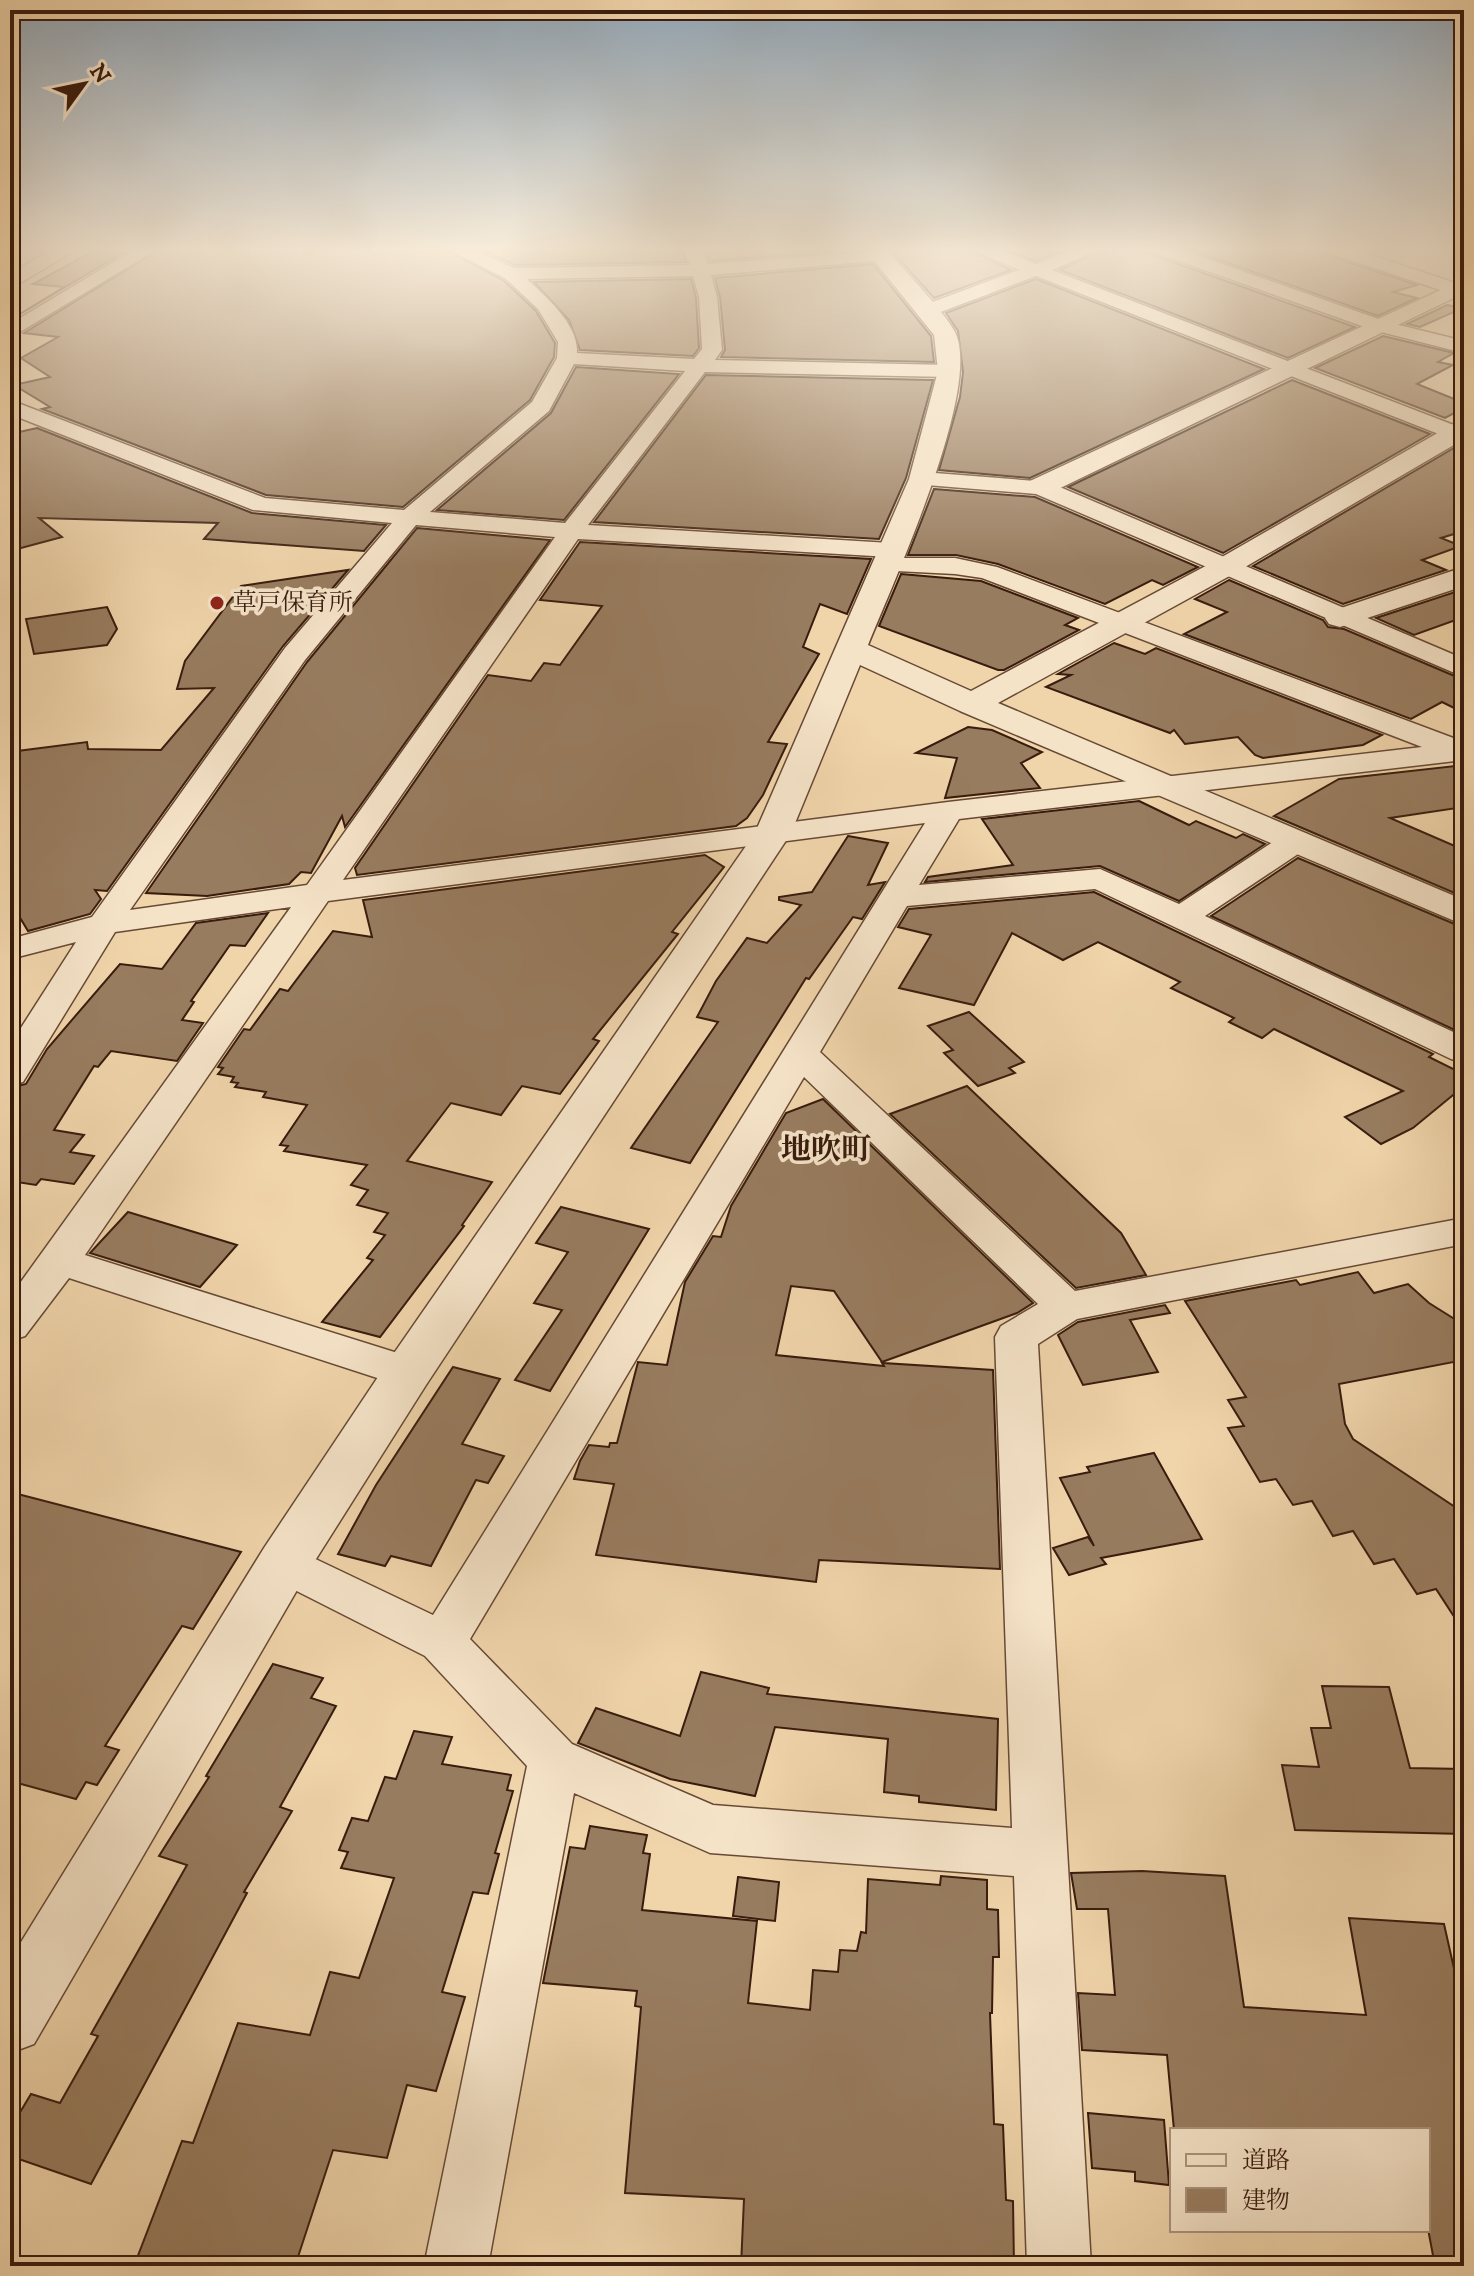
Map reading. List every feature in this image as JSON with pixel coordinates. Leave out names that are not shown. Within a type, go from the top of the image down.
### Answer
[{"type":"street","points":[[10,1074],[104,924],[295,654],[408,519],[541,406],[567,354]]},
{"type":"street","points":[[10,1326],[60,1261],[571,531],[709,354]]},
{"type":"street","points":[[10,2021],[284,1563],[408,1372],[773,833],[922,479],[950,371],[948,354]]},
{"type":"street","points":[[1257,354],[1461,433]]},
{"type":"street","points":[[1040,487],[1319,354]]},
{"type":"street","points":[[567,358],[701,366],[950,371]]},
{"type":"street","points":[[10,406],[261,505],[888,557],[988,572],[1462,752]]},
{"type":"street","points":[[972,704],[1225,567],[1461,433]]},
{"type":"street","points":[[922,479],[1040,487],[1464,669]]},
{"type":"street","points":[[1340,618],[1464,576]]},
{"type":"street","points":[[851,649],[972,704],[1464,914]]},
{"type":"street","points":[[10,949],[104,924],[318,893],[948,811],[1462,752]]},
{"type":"street","points":[[442,1642],[948,811]]},
{"type":"street","points":[[1181,917],[1296,841]]},
{"type":"street","points":[[896,897],[1100,879],[1464,1051]]},
{"type":"street","points":[[800,1053],[1066,1307]]},
{"type":"street","points":[[1059,2266],[1016,1337],[1066,1307],[1464,1231]]},
{"type":"street","points":[[60,1261],[408,1372]]},
{"type":"street","points":[[284,1563],[442,1642],[554,1760],[710,1829],[1040,1854]]},
{"type":"street","points":[[456,2266],[554,1760]]},
{"type":"building","points":[[28,354],[554,354],[530,400],[403,507],[266,495],[42,409],[50,407],[14,385],[50,377],[21,358]]},
{"type":"building","points":[[723,354],[933,354],[934,362],[721,357]]},
{"type":"building","points":[[961,354],[1227,354],[1264,369],[1030,478],[939,470],[960,397],[963,372]]},
{"type":"building","points":[[1344,354],[1452,354],[1438,362],[1453,365],[1417,384],[1464,403],[1464,408],[1445,418],[1315,368]]},
{"type":"building","points":[[576,367],[679,374],[564,520],[437,510],[551,413]]},
{"type":"building","points":[[706,375],[933,380],[906,478],[879,539],[594,522]]},
{"type":"building","points":[[1292,380],[1430,434],[1223,553],[1068,487]]},
{"type":"building","points":[[37,428],[252,513],[386,525],[364,551],[204,539],[218,523],[39,518],[62,537],[10,551],[10,434]]},
{"type":"building","points":[[1459,445],[1464,447],[1464,531],[1441,538],[1461,546],[1422,560],[1446,570],[1343,604],[1253,566]]},
{"type":"building","points":[[934,489],[1035,497],[1198,567],[1163,585],[1152,580],[1105,604],[998,564],[956,555],[908,555]]},
{"type":"building","points":[[417,528],[550,540],[345,827],[342,816],[311,873],[301,872],[289,884],[207,896],[146,893],[307,662]]},
{"type":"building","points":[[580,542],[871,559],[847,614],[820,604],[803,647],[819,654],[768,742],[787,744],[763,795],[747,818],[736,826],[357,875],[355,868],[488,675],[531,681],[544,663],[560,665],[602,606],[540,600]]},
{"type":"building","points":[[348,570],[283,646],[107,891],[95,890],[101,899],[90,914],[28,931],[10,901],[10,752],[87,742],[88,749],[161,750],[214,688],[177,689],[185,661],[241,586]]},
{"type":"building","points":[[901,574],[981,581],[1078,618],[1065,625],[1079,630],[1004,670],[998,670],[879,626]]},
{"type":"building","points":[[1229,580],[1323,620],[1328,627],[1344,629],[1464,680],[1464,713],[1442,702],[1411,719],[1184,634],[1227,612],[1195,599]]},
{"type":"building","points":[[1455,592],[1464,597],[1464,617],[1414,635],[1376,618]]},
{"type":"building","points":[[107,607],[117,629],[107,645],[34,654],[26,619]]},
{"type":"building","points":[[1114,643],[1145,654],[1156,648],[1382,735],[1363,745],[1263,758],[1255,755],[1238,737],[1185,744],[1174,730],[1170,733],[1046,687],[1071,675],[1058,674]]},
{"type":"building","points":[[968,727],[992,730],[1042,752],[1021,763],[1040,788],[945,798],[957,758],[916,753]]},
{"type":"building","points":[[1464,765],[1464,807],[1390,818],[1464,850],[1464,897],[1274,816],[1339,779]]},
{"type":"building","points":[[1139,801],[1189,825],[1196,821],[1236,838],[1243,834],[1265,844],[1179,901],[1100,866],[925,882],[928,877],[1013,865],[982,819]]},
{"type":"building","points":[[848,836],[888,843],[868,885],[885,882],[862,919],[853,917],[809,979],[806,978],[690,1163],[631,1148],[718,1022],[697,1017],[716,981],[747,938],[767,943],[801,905],[779,900],[779,897],[812,892]]},
{"type":"building","points":[[705,855],[724,867],[672,932],[678,934],[593,1039],[599,1041],[560,1094],[522,1086],[501,1115],[451,1103],[407,1161],[492,1182],[464,1226],[380,1337],[322,1322],[373,1260],[367,1258],[385,1235],[374,1232],[388,1213],[357,1205],[368,1190],[351,1185],[367,1165],[284,1151],[288,1146],[280,1145],[307,1105],[263,1097],[266,1092],[235,1087],[238,1083],[231,1082],[234,1077],[218,1074],[223,1068],[218,1067],[244,1029],[250,1030],[280,989],[288,991],[333,931],[372,937],[363,900]]},
{"type":"building","points":[[1298,858],[1464,928],[1464,1028],[1459,1032],[1211,916]]},
{"type":"building","points":[[1094,892],[1433,1054],[1429,1057],[1453,1069],[1464,1065],[1464,1086],[1413,1128],[1381,1144],[1345,1117],[1403,1091],[1274,1029],[1262,1038],[1229,1022],[1234,1018],[1171,988],[1180,982],[1098,942],[1063,960],[1012,933],[974,1005],[899,988],[931,935],[898,927],[909,909]]},
{"type":"building","points":[[268,913],[245,946],[230,945],[191,1001],[194,1002],[182,1020],[203,1023],[177,1061],[111,1051],[98,1067],[94,1066],[54,1130],[84,1135],[70,1152],[94,1156],[74,1184],[41,1179],[36,1185],[10,1181],[10,1088],[26,1084],[47,1049],[120,964],[162,969],[196,923]]},
{"type":"building","points":[[969,1012],[1024,1062],[1009,1068],[1015,1073],[978,1086],[944,1053],[953,1050],[928,1026]]},
{"type":"building","points":[[967,1086],[1121,1233],[1146,1275],[1076,1288],[890,1114]]},
{"type":"building","points":[[823,1099],[1033,1303],[1017,1313],[882,1362],[834,1291],[791,1286],[776,1355],[884,1366],[882,1363],[993,1370],[1000,1569],[819,1560],[816,1582],[596,1555],[614,1484],[574,1479],[580,1461],[589,1445],[609,1447],[610,1443],[617,1443],[638,1362],[667,1365],[685,1282],[713,1236],[721,1237],[731,1206],[786,1113]]},
{"type":"building","points":[[561,1207],[649,1229],[550,1391],[515,1380],[562,1310],[534,1303],[568,1252],[536,1243]]},
{"type":"building","points":[[128,1212],[237,1245],[200,1287],[90,1253]]},
{"type":"building","points":[[1358,1272],[1374,1293],[1408,1284],[1429,1303],[1464,1325],[1464,1360],[1339,1384],[1345,1424],[1353,1439],[1464,1513],[1464,1632],[1436,1589],[1417,1594],[1394,1559],[1374,1564],[1353,1531],[1333,1536],[1312,1501],[1293,1505],[1276,1479],[1260,1482],[1228,1428],[1244,1426],[1228,1400],[1246,1397],[1185,1301],[1296,1280],[1300,1285]]},
{"type":"building","points":[[1165,1305],[1170,1313],[1130,1320],[1158,1372],[1083,1385],[1058,1335],[1078,1322]]},
{"type":"building","points":[[453,1367],[500,1379],[462,1444],[504,1456],[488,1483],[476,1480],[431,1566],[391,1556],[385,1566],[338,1554],[376,1485]]},
{"type":"building","points":[[1154,1453],[1202,1539],[1101,1558],[1106,1564],[1069,1575],[1053,1548],[1088,1537],[1094,1546],[1060,1478],[1090,1472],[1087,1467]]},
{"type":"building","points":[[10,1492],[241,1552],[193,1629],[182,1626],[105,1746],[119,1750],[97,1785],[86,1782],[76,1799],[10,1781]]},
{"type":"building","points":[[273,1664],[323,1678],[311,1698],[336,1706],[280,1807],[292,1811],[244,1892],[247,1893],[91,2184],[10,2156],[10,2129],[31,2094],[60,2103],[98,2036],[91,2034],[187,1865],[159,1856],[209,1777],[206,1776]]},
{"type":"building","points":[[701,1672],[769,1688],[767,1694],[998,1719],[996,1810],[919,1802],[919,1796],[884,1792],[888,1739],[775,1727],[755,1796],[670,1779],[578,1743],[596,1708],[680,1736]]},
{"type":"building","points":[[1322,1686],[1389,1687],[1410,1768],[1464,1769],[1464,1834],[1295,1830],[1282,1765],[1319,1767],[1311,1728],[1331,1728]]},
{"type":"building","points":[[414,1731],[452,1737],[442,1764],[511,1775],[507,1790],[513,1791],[495,1853],[499,1854],[488,1894],[473,1892],[442,1992],[465,1997],[436,2091],[407,2085],[387,2158],[333,2150],[295,2266],[134,2266],[182,2141],[193,2143],[238,2023],[310,2035],[330,1972],[359,1978],[394,1878],[341,1868],[348,1852],[339,1850],[352,1818],[368,1821],[385,1777],[396,1779]]},
{"type":"building","points":[[590,1826],[647,1835],[643,1853],[650,1854],[642,1910],[757,1921],[748,2003],[810,2010],[813,1970],[838,1972],[840,1950],[857,1951],[861,1932],[866,1933],[868,1879],[940,1885],[941,1876],[987,1880],[987,1909],[998,1910],[999,1957],[993,1957],[990,2013],[994,2124],[1003,2125],[1006,2200],[1013,2201],[1014,2266],[741,2266],[744,2199],[625,2193],[641,2007],[635,2006],[637,1991],[543,1983],[570,1847],[585,1849]]},
{"type":"building","points":[[1142,1871],[1225,1876],[1244,2007],[1366,2015],[1349,1918],[1444,1924],[1464,2013],[1464,2266],[1435,2266],[1429,2232],[1430,2128],[1174,2128],[1167,2055],[1082,2050],[1078,1993],[1115,1995],[1108,1909],[1077,1909],[1071,1873]]},
{"type":"building","points":[[738,1877],[779,1882],[775,1921],[733,1916]]},
{"type":"building","points":[[1088,2113],[1164,2120],[1169,2185],[1135,2181],[1135,2172],[1092,2168]]},
{"type":"place","name":"草戸保育所","points":[[217,603]]},
{"type":"district","name":"地吹町","points":[[826,1150]]}]
